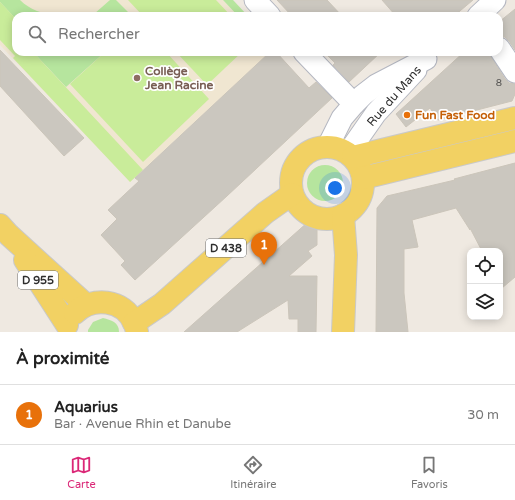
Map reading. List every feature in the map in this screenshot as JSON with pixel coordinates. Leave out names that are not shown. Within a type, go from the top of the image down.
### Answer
[{"type":"main road","points":[[343,152],[361,169],[363,187],[357,204],[343,215],[331,219],[319,218],[307,213],[298,205],[292,194],[290,182],[292,171],[306,152],[317,148],[343,152],[515,118]]},
{"type":"main road","points":[[363,178],[515,141]]},
{"type":"main road","name":"D 438","points":[[136,327],[265,213],[292,194]]},
{"type":"main road","points":[[343,215],[346,255],[344,332]]},
{"type":"main road","name":"D 955","points":[[3,235],[86,305]]},
{"type":"main road","name":"D 955","points":[[3,235],[66,328]]},
{"type":"main road","points":[[66,328],[71,316],[78,309],[95,302],[114,304],[122,308],[129,315],[136,327]]},
{"type":"street","points":[[255,0],[266,12]]},
{"type":"street","points":[[482,12],[496,0]]},
{"type":"street","points":[[503,54],[515,72]]},
{"type":"street","points":[[308,56],[354,104]]},
{"type":"street","name":"Rue du Mans","points":[[343,152],[342,118],[354,104],[376,85],[430,56]]},
{"type":"street","name":"Rue du Mans","points":[[343,152],[376,113],[430,56]]},
{"type":"shaded area","name":"Collège Jean Racine","points":[[0,0],[223,0],[234,12],[12,12],[12,56],[266,56],[130,182],[0,45]]},
{"type":"green space","points":[[0,0],[20,0],[32,9],[41,12],[12,12],[12,15],[0,2]]},
{"type":"green space","points":[[110,0],[116,0],[128,12],[96,12]]},
{"type":"green space","points":[[128,0],[216,0],[227,12],[139,12]]},
{"type":"green space","points":[[223,0],[233,0],[244,12],[234,12]]},
{"type":"green space","points":[[0,2],[12,15],[12,53],[0,40]]},
{"type":"green space","points":[[15,56],[37,56],[143,170],[130,182],[13,58]]},
{"type":"green space","points":[[37,56],[101,56],[66,87]]},
{"type":"green space","points":[[101,56],[170,56],[209,99],[143,162],[70,84]]},
{"type":"green space","points":[[180,56],[238,56],[207,85]]},
{"type":"green space","points":[[329,165],[338,170],[342,176],[342,190],[338,196],[329,201],[321,201],[312,196],[308,190],[307,179],[312,170],[318,166]]},
{"type":"green space","points":[[103,318],[116,324],[119,332],[88,332],[93,322]]},
{"type":"building","points":[[277,0],[327,0],[338,12],[288,12]]},
{"type":"building","points":[[382,0],[473,0],[459,12],[392,12]]},
{"type":"building","points":[[515,9],[515,50],[509,41],[503,37],[503,19]]},
{"type":"building","points":[[0,50],[84,138],[64,156],[0,86]]},
{"type":"building","points":[[266,56],[280,56],[309,88],[316,82],[332,98],[135,280],[121,265],[125,261],[101,235],[117,219],[108,210],[139,181],[135,178]]},
{"type":"building","points":[[328,56],[377,56],[349,82],[333,65],[335,63]]},
{"type":"building","points":[[460,56],[491,56],[505,79],[509,83],[515,84],[515,94],[512,101],[438,120],[430,108],[406,127],[396,114]]},
{"type":"building","points":[[515,163],[515,277],[503,287],[503,248],[480,248],[470,228],[470,230],[456,208],[412,220],[418,247],[404,249],[404,293],[408,332],[376,332],[377,208],[387,196],[455,180],[454,179]]},
{"type":"building","points":[[317,214],[317,245],[308,251],[312,256],[289,276],[317,276],[316,332],[298,332],[298,319],[289,319],[288,300],[237,332],[184,332]]},
{"type":"place","name":"Collège Jean Racine","points":[[137,78]]},
{"type":"place","name":"Fun Fast Food","points":[[407,115]]},
{"type":"place","name":"Aquarius","points":[[264,265]]}]
